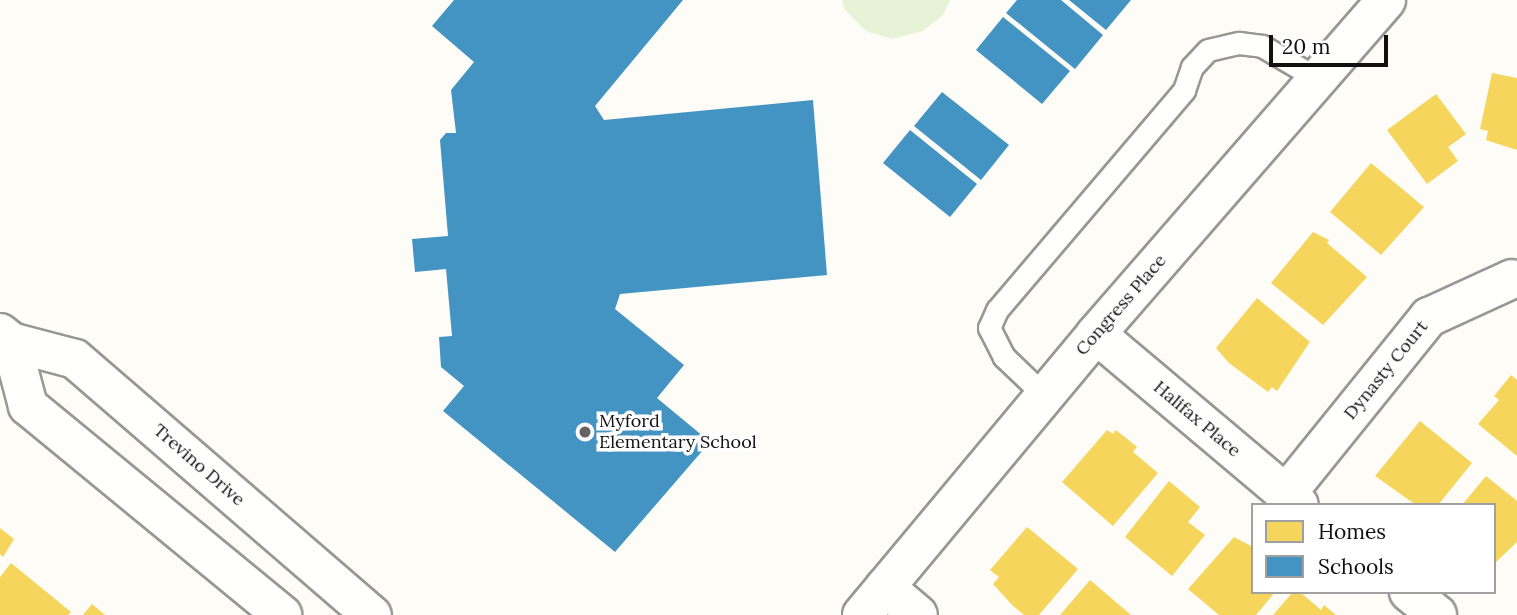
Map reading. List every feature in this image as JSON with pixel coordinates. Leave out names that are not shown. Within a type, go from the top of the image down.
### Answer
[{"type":"street","name":"Congress Place","points":[[874,601],[1096,334],[1386,0]]},
{"type":"street","name":"Dynasty Court","points":[[1293,499],[1429,317],[1512,279]]},
{"type":"street","name":"Halifax Place","points":[[1096,334],[1293,499]]},
{"type":"street","name":"Trevino Drive","points":[[4,344],[28,406],[282,615]]},
{"type":"street","name":"Trevino Drive","points":[[4,344],[75,359],[372,615]]},
{"type":"street","points":[[1411,594],[1437,615]]},
{"type":"street","points":[[874,601],[918,615]]},
{"type":"lane","points":[[1045,396],[994,344],[989,328],[993,319],[1184,90],[1192,67],[1208,50],[1239,43],[1262,46],[1318,79]]},
{"type":"green space","points":[[842,0],[950,0],[943,15],[923,31],[892,39],[866,31],[845,10]]},
{"type":"building: Homes","points":[[1492,73],[1517,78],[1517,150],[1486,140],[1488,131],[1480,129]]},
{"type":"building: Homes","points":[[1436,94],[1466,134],[1448,147],[1458,161],[1427,184],[1387,130]]},
{"type":"building: Homes","points":[[1371,163],[1424,207],[1381,255],[1330,212]]},
{"type":"building: Homes","points":[[1313,232],[1329,240],[1327,243],[1367,277],[1323,325],[1271,283]]},
{"type":"building: Homes","points":[[1257,298],[1310,342],[1277,391],[1272,387],[1268,392],[1229,363],[1216,348]]},
{"type":"building: Homes","points":[[1511,375],[1517,380],[1517,456],[1478,424],[1499,400],[1494,396]]},
{"type":"building: Homes","points":[[1420,421],[1472,463],[1440,503],[1413,503],[1375,476]]},
{"type":"building: Homes","points":[[1107,430],[1113,434],[1116,430],[1137,447],[1133,452],[1158,473],[1113,526],[1062,482]]},
{"type":"building: Homes","points":[[1486,476],[1517,501],[1517,542],[1496,562],[1496,503],[1464,503]]},
{"type":"building: Homes","points":[[1169,481],[1200,507],[1188,522],[1205,535],[1172,576],[1125,537]]},
{"type":"building: Homes","points":[[1027,527],[1078,569],[1039,615],[1024,615],[1012,605],[993,584],[999,577],[990,570]]},
{"type":"building: Homes","points":[[0,528],[14,539],[3,557],[0,554]]},
{"type":"building: Homes","points":[[1234,537],[1251,546],[1251,594],[1273,594],[1256,615],[1219,615],[1188,589]]},
{"type":"building: Homes","points":[[11,563],[71,612],[68,615],[0,615],[0,577]]},
{"type":"building: Homes","points":[[1090,580],[1131,615],[1060,615]]},
{"type":"building: Homes","points":[[1291,594],[1302,594],[1321,610],[1324,605],[1336,615],[1273,615]]},
{"type":"building: Homes","points":[[92,604],[105,615],[83,615]]},
{"type":"building: Schools","points":[[454,0],[683,0],[595,106],[604,120],[813,100],[827,275],[620,294],[615,309],[684,365],[657,398],[710,442],[615,552],[443,411],[464,386],[441,367],[439,337],[452,336],[446,269],[415,272],[412,239],[448,236],[440,140],[446,133],[456,133],[451,90],[474,62],[432,26]]},
{"type":"building: Schools","points":[[1017,0],[1061,0],[1103,35],[1075,69],[1006,13]]},
{"type":"building: Schools","points":[[1069,0],[1131,0],[1106,30]]},
{"type":"building: Schools","points":[[1003,17],[1070,71],[1042,104],[976,50]]},
{"type":"building: Schools","points":[[942,92],[1009,145],[981,180],[914,126]]},
{"type":"building: Schools","points":[[910,130],[977,184],[950,217],[883,163]]},
{"type":"place","name":"Myford Elementary School","points":[[585,432]]}]
